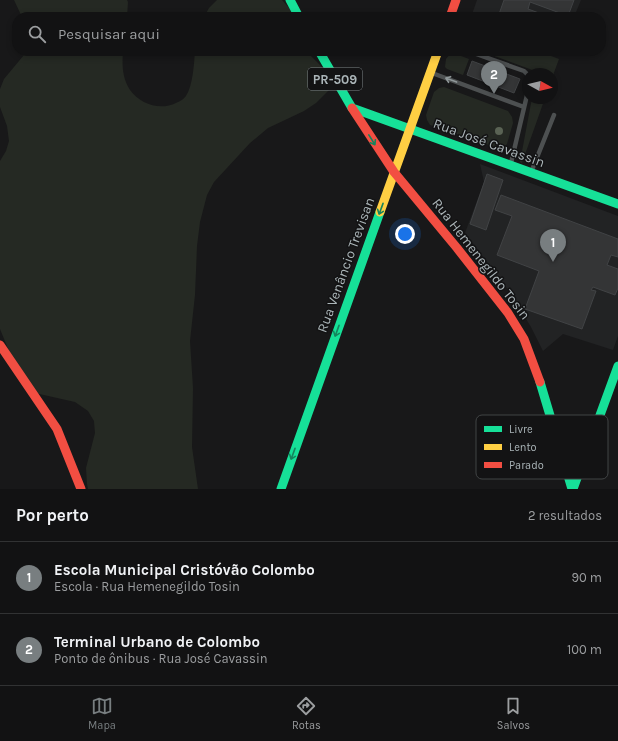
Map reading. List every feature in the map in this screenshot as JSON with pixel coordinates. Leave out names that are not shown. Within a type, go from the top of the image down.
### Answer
[{"type":"main road","points":[[290,0],[296,12]]},
{"type":"main road","points":[[452,12],[456,0]]},
{"type":"main road","name":"PR-509","points":[[322,56],[352,108]]},
{"type":"main road","name":"Rua Venâncio Trevisan","points":[[281,489],[436,56]]},
{"type":"main road","name":"Rua José Cavassin","points":[[352,108],[618,204]]},
{"type":"main road","name":"Rua Hemenegildo Tosin","points":[[352,108],[394,172],[508,313],[524,339],[537,373],[550,415]]},
{"type":"main road","points":[[0,345],[57,429],[81,489]]},
{"type":"main road","points":[[600,415],[618,366]]},
{"type":"main road","name":"Rua Hemenegildo Tosin","points":[[569,479],[572,489]]},
{"type":"main road","points":[[572,489],[576,479]]},
{"type":"lane","points":[[482,56],[522,70]]},
{"type":"lane","points":[[430,73],[524,107]]},
{"type":"lane","points":[[511,166],[525,104]]},
{"type":"lane","points":[[531,173],[554,115]]},
{"type":"shaded area","points":[[14,0],[127,0],[128,2],[127,12],[20,12]]},
{"type":"shaded area","points":[[217,0],[282,0],[291,12],[207,12]]},
{"type":"shaded area","points":[[477,0],[581,0],[576,12],[473,12]]},
{"type":"shaded area","points":[[23,56],[123,56],[124,76],[127,85],[134,95],[151,105],[163,106],[176,103],[186,96],[192,80],[195,56],[311,56],[321,66],[331,82],[329,90],[316,103],[304,111],[268,128],[250,143],[214,182],[207,195],[200,222],[197,246],[195,295],[190,341],[193,388],[192,447],[198,489],[88,489],[86,468],[95,433],[94,421],[88,411],[75,402],[35,393],[20,378],[0,329],[0,161],[6,151],[9,141],[7,126],[0,107],[0,89],[4,79]]},
{"type":"shaded area","points":[[448,56],[461,56],[469,59],[463,75],[447,69],[445,67],[446,59]]},
{"type":"shaded area","points":[[494,56],[551,56],[559,59],[556,68],[527,68]]},
{"type":"shaded area","points":[[444,87],[508,111],[512,117],[513,123],[507,144],[504,147],[498,148],[430,125],[426,115],[434,92],[439,88]]},
{"type":"shaded area","points":[[531,104],[543,104],[522,163],[520,162]]},
{"type":"shaded area","points":[[480,164],[618,216],[618,336],[613,350],[563,334],[543,351],[531,327],[509,291],[465,233],[484,182]]},
{"type":"building","points":[[504,0],[574,0],[570,12],[557,12],[530,2],[528,9],[536,12],[500,12]]},
{"type":"building","points":[[472,61],[520,79],[514,93],[467,75]]},
{"type":"building","points":[[487,174],[503,180],[486,230],[470,224]]},
{"type":"building","points":[[501,195],[618,239],[618,257],[611,255],[607,265],[618,269],[618,288],[615,295],[593,287],[591,290],[596,291],[582,329],[525,309],[539,271],[497,255],[512,216],[495,210]]},
{"type":"traffic: fast","points":[[290,0],[296,12]]},
{"type":"traffic: fast","points":[[322,56],[352,108],[618,204]]},
{"type":"traffic: fast","points":[[281,489],[380,212]]},
{"type":"traffic: fast","points":[[600,415],[618,366]]},
{"type":"traffic: fast","points":[[540,382],[550,415]]},
{"type":"traffic: fast","points":[[569,479],[572,489]]},
{"type":"traffic: fast","points":[[573,489],[577,479]]},
{"type":"traffic: slow","points":[[380,212],[436,56]]},
{"type":"traffic: jam","points":[[452,12],[456,0]]},
{"type":"traffic: jam","points":[[352,108],[394,172],[457,248],[508,313],[524,339],[540,382]]},
{"type":"traffic: jam","points":[[0,345],[57,429],[81,489]]},
{"type":"place","name":"Terminal Urbano de Colombo","points":[[494,94]]},
{"type":"place","name":"Escola Municipal Cristóvão Colombo","points":[[553,262]]}]
